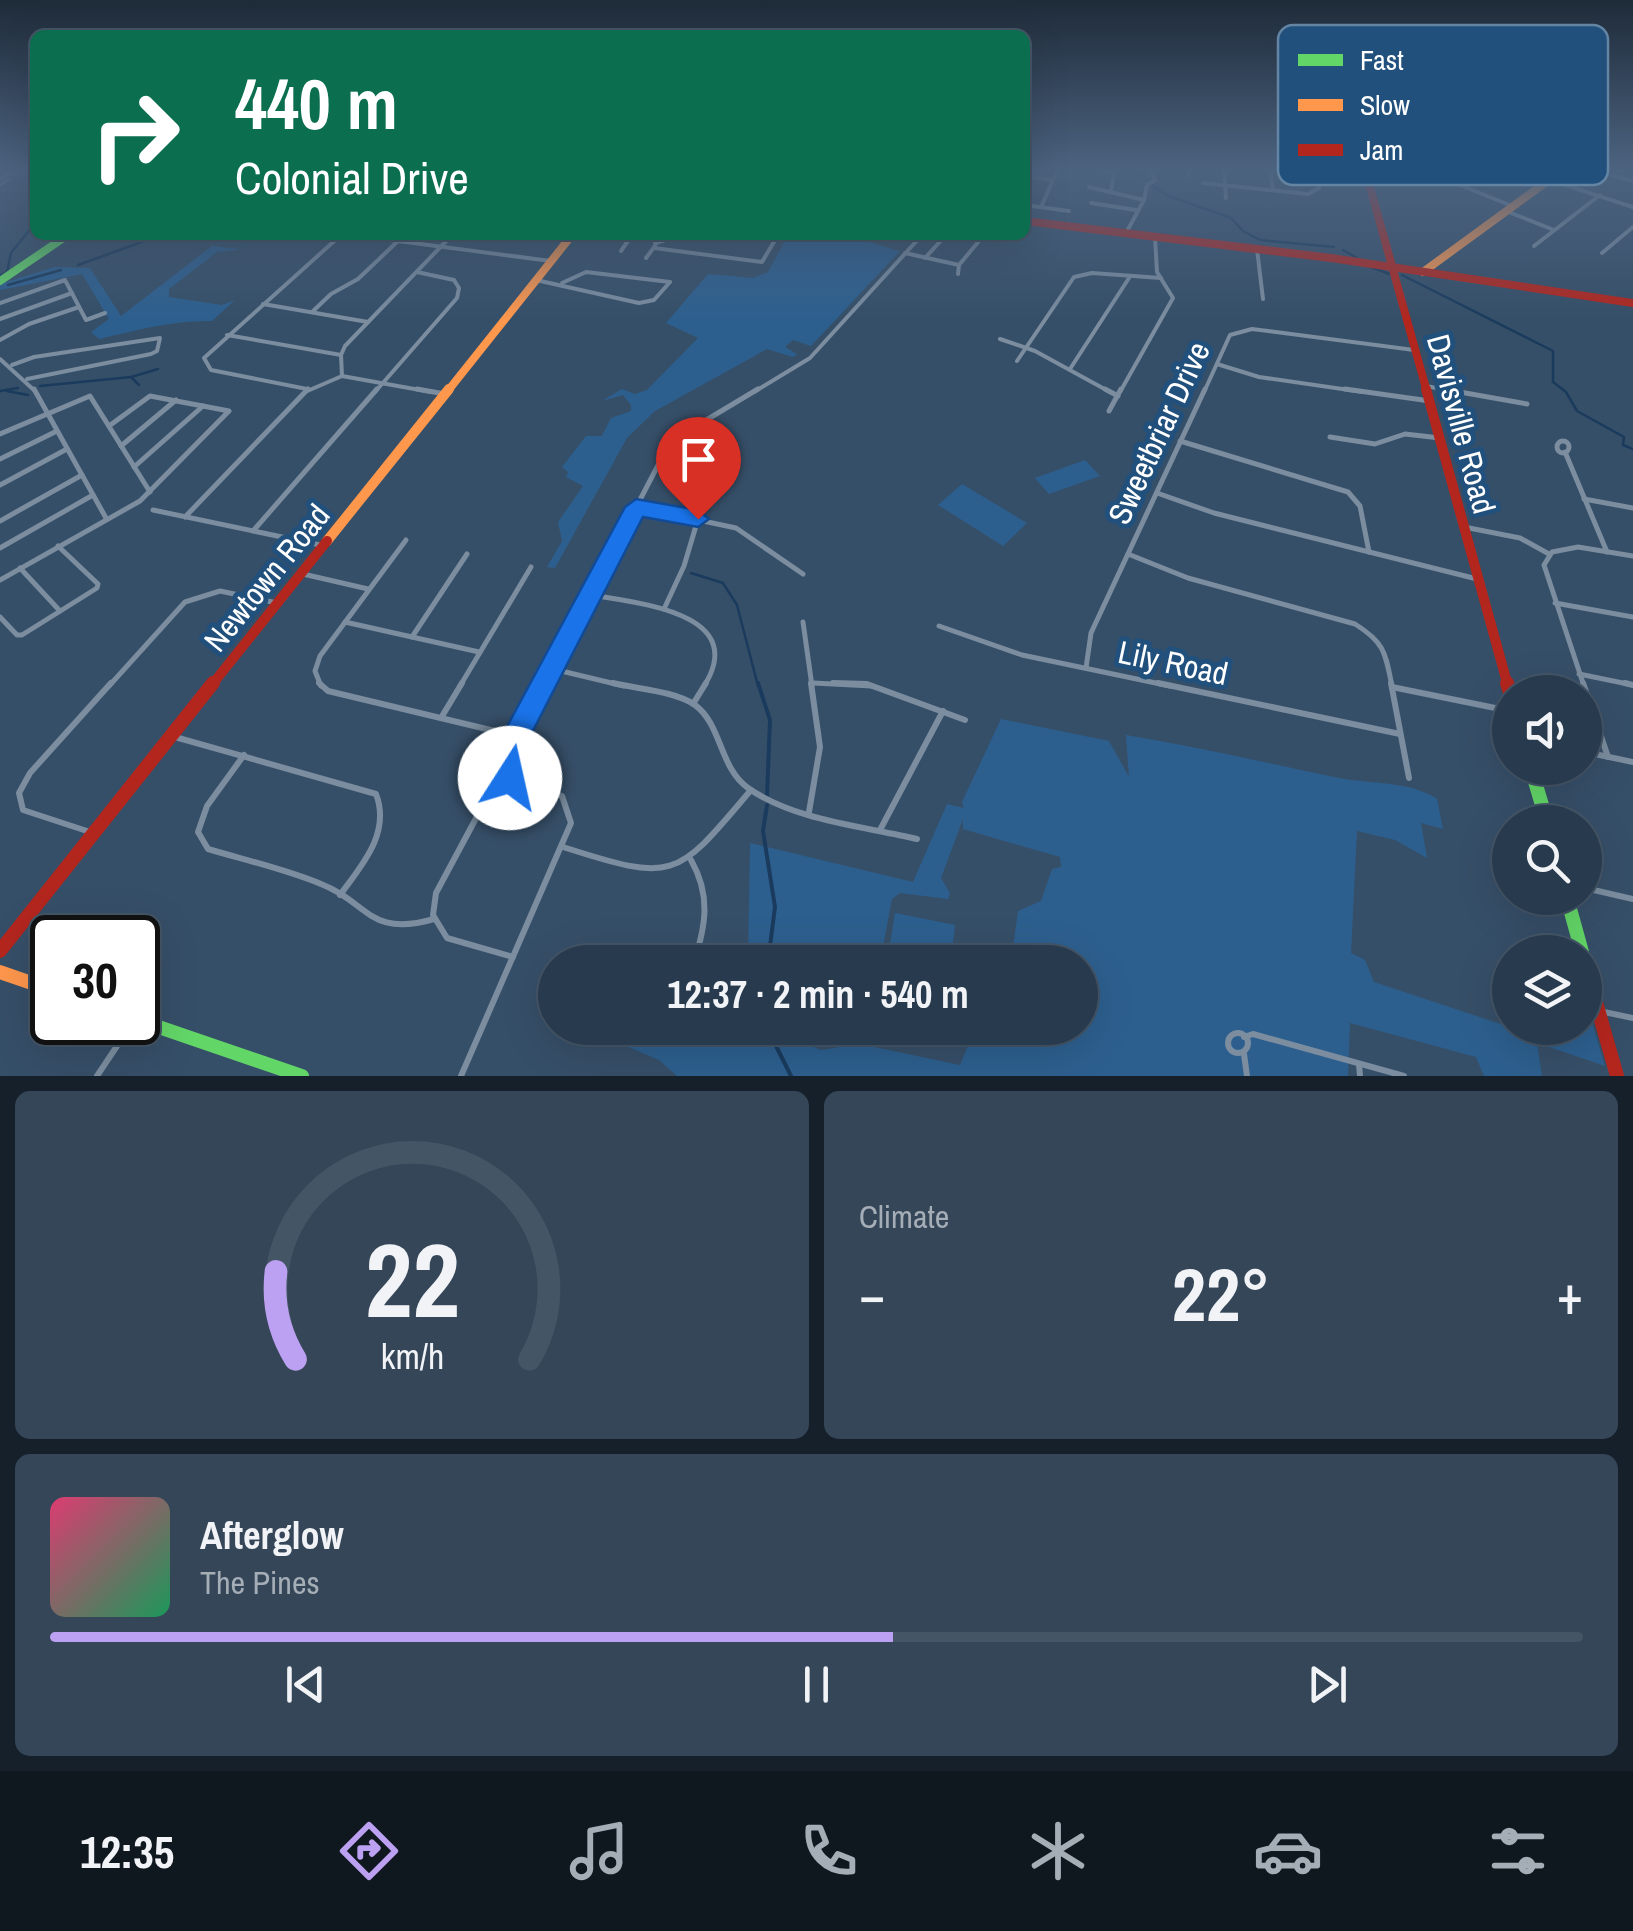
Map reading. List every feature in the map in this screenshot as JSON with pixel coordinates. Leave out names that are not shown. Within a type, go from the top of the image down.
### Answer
[{"type":"street","points":[[1126,233],[1132,219]]},
{"type":"street","name":"Davisville Road","points":[[1380,219],[1505,675]]},
{"type":"street","points":[[1424,272],[1493,219]]},
{"type":"street","points":[[1531,219],[1554,230]]},
{"type":"street","points":[[1534,246],[1568,219]]},
{"type":"street","points":[[1030,222],[1394,267],[1633,303]]},
{"type":"street","points":[[1602,253],[1633,227]]},
{"type":"street","points":[[1109,411],[1173,298],[1156,267],[1155,236]]},
{"type":"street","points":[[0,281],[61,240]]},
{"type":"street","points":[[307,389],[208,368],[206,355],[335,240]]},
{"type":"street","points":[[390,240],[551,261]]},
{"type":"street","points":[[342,376],[341,355],[447,240]]},
{"type":"street","name":"Newtown Road","points":[[0,951],[568,240]]},
{"type":"street","points":[[621,251],[629,240]]},
{"type":"street","points":[[646,258],[656,240]]},
{"type":"street","points":[[655,245],[666,240]]},
{"type":"street","points":[[655,245],[762,262],[775,240]]},
{"type":"street","points":[[513,957],[452,940],[442,933],[434,918],[436,893],[636,507],[674,440],[808,360],[917,240]]},
{"type":"street","points":[[925,258],[941,240]]},
{"type":"street","points":[[958,274],[959,264],[980,240]]},
{"type":"street","points":[[312,312],[331,294],[358,279],[398,241]]},
{"type":"street","points":[[1257,249],[1264,299]]},
{"type":"street","points":[[906,252],[959,264]]},
{"type":"street","points":[[253,531],[458,294],[458,285],[450,278],[417,272]]},
{"type":"street","points":[[536,280],[644,303],[657,298],[670,282],[586,272],[573,275],[562,284]]},
{"type":"street","points":[[1017,361],[1074,277],[1092,273],[1161,278]]},
{"type":"street","points":[[1070,369],[1129,278]]},
{"type":"street","points":[[0,302],[65,280],[86,320],[105,314]]},
{"type":"street","points":[[0,319],[72,293]]},
{"type":"street","points":[[263,304],[368,322]]},
{"type":"street","points":[[0,340],[22,327],[79,307]]},
{"type":"street","name":"Sweetbriar Drive","points":[[1086,668],[1091,634],[1230,335],[1246,329],[1414,350]]},
{"type":"street","points":[[228,335],[341,355]]},
{"type":"street","points":[[12,366],[34,357],[157,336],[160,339],[154,354],[52,371],[27,380]]},
{"type":"street","points":[[1000,339],[1070,369],[1118,396]]},
{"type":"street","points":[[0,359],[27,380],[106,518]]},
{"type":"street","points":[[1217,364],[1259,377],[1430,402]]},
{"type":"street","points":[[185,517],[307,389],[342,376],[445,394]]},
{"type":"street","points":[[1426,386],[1526,404]]},
{"type":"street","points":[[0,434],[88,396],[150,492]]},
{"type":"street","points":[[0,580],[150,492],[229,411],[148,396],[109,426]]},
{"type":"street","points":[[121,446],[133,440],[176,400]]},
{"type":"street","points":[[134,466],[204,406]]},
{"type":"street","points":[[0,459],[58,431]]},
{"type":"street","points":[[1330,437],[1374,444],[1405,434],[1440,438]]},
{"type":"street","points":[[1180,442],[1348,492],[1360,506],[1369,552]]},
{"type":"street","points":[[0,485],[68,449]]},
{"type":"street","points":[[1565,452],[1607,552]]},
{"type":"street","points":[[0,521],[82,475]]},
{"type":"street","points":[[1157,493],[1214,513],[1479,580]]},
{"type":"street","points":[[0,548],[93,495]]},
{"type":"street","points":[[1584,499],[1633,508]]},
{"type":"street","points":[[636,507],[740,530],[803,574]]},
{"type":"street","points":[[153,510],[325,546]]},
{"type":"street","points":[[664,609],[684,566],[698,519]]},
{"type":"street","points":[[1464,527],[1520,538],[1550,554],[1570,548],[1633,556]]},
{"type":"street","points":[[406,540],[315,666],[315,677],[321,687],[516,736]]},
{"type":"street","points":[[0,616],[15,633],[26,634],[98,587],[58,546]]},
{"type":"street","points":[[412,637],[467,554]]},
{"type":"street","points":[[1128,554],[1188,578],[1361,626],[1385,651],[1409,778]]},
{"type":"street","points":[[1550,554],[1545,573],[1608,757]]},
{"type":"street","points":[[441,718],[532,567]]},
{"type":"street","points":[[20,568],[60,612]]},
{"type":"street","points":[[303,574],[369,589]]},
{"type":"street","points":[[94,833],[24,810],[19,792],[30,772],[186,602],[220,590],[279,604]]},
{"type":"street","points":[[592,595],[664,609],[699,622],[716,650],[713,676],[694,704]]},
{"type":"street","points":[[1555,603],[1633,617]]},
{"type":"street","points":[[345,622],[480,652]]},
{"type":"street","points":[[803,622],[820,746],[809,812]]},
{"type":"street","name":"Lily Road","points":[[939,626],[1014,653],[1400,734]]},
{"type":"street","points":[[553,669],[694,704],[712,725],[726,764],[750,790],[769,801],[917,840]]},
{"type":"street","points":[[1579,674],[1633,684]]},
{"type":"street","points":[[813,683],[866,684],[965,720]]},
{"type":"street","points":[[1392,687],[1492,707]]},
{"type":"street","points":[[880,830],[943,712]]},
{"type":"street","points":[[172,736],[367,789],[379,799],[384,810],[380,830],[340,895]]},
{"type":"street","points":[[244,756],[202,813],[198,832],[202,843],[219,854],[326,884],[362,914],[394,924],[416,925],[434,918]]},
{"type":"street","points":[[1602,756],[1633,762]]},
{"type":"street","points":[[461,1076],[563,847],[570,823],[566,802],[550,789],[510,778],[504,766]]},
{"type":"street","points":[[563,847],[649,872],[674,870],[691,860],[750,790]]},
{"type":"street","points":[[691,860],[703,882],[708,913],[699,945]]},
{"type":"street","points":[[1602,892],[1633,899]]},
{"type":"street","points":[[0,972],[30,982]]},
{"type":"street","points":[[1602,1011],[1633,1018]]},
{"type":"street","points":[[1602,1021],[1617,1076]]},
{"type":"street","points":[[160,1029],[302,1076]]},
{"type":"street","points":[[1244,1054],[1236,1053],[1228,1042],[1233,1033],[1244,1037],[1252,1034],[1404,1076]]},
{"type":"street","points":[[1244,1037],[1249,1048],[1244,1054],[1247,1076]]},
{"type":"street","points":[[97,1076],[118,1045]]},
{"type":"street","points":[[1359,1064],[1360,1076]]},
{"type":"shaded area","points":[[252,240],[237,250],[217,252],[169,289],[169,297],[222,305],[235,300],[212,321],[170,324],[99,339],[91,332],[109,319],[82,274],[0,290],[0,284],[55,267],[90,268],[121,316],[212,246],[237,249]]},
{"type":"shaded area","points":[[785,240],[862,240],[900,251],[811,346],[793,340],[785,347],[797,354],[793,357],[767,349],[655,411],[627,438],[555,568],[547,567],[562,541],[558,522],[583,486],[566,477],[568,472],[562,467],[586,436],[602,436],[611,418],[631,411],[623,395],[602,401],[622,389],[635,394],[647,390],[698,338],[666,323],[708,274],[753,278],[768,272]]},
{"type":"shaded area","points":[[1085,460],[1100,476],[1049,494],[1035,478]]},
{"type":"shaded area","points":[[962,484],[1027,523],[1003,546],[938,505]]},
{"type":"shaded area","points":[[1001,719],[1109,741],[1129,777],[1126,735],[1427,793],[1437,799],[1443,829],[1421,823],[1427,858],[1395,840],[1357,831],[1351,953],[1365,960],[1374,982],[1492,1021],[1492,1045],[1537,1045],[1542,1076],[1484,1076],[1476,1057],[1350,1023],[1348,1076],[677,1076],[659,1060],[623,1045],[808,1045],[821,1050],[865,1045],[960,1065],[968,1045],[1098,1045],[1098,945],[1013,945],[1018,911],[1041,901],[1052,869],[1061,867],[1060,857],[963,829],[963,819],[941,878],[950,893],[948,899],[900,893],[892,899],[883,945],[748,945],[750,843],[913,882],[947,804],[964,808],[962,802]]},
{"type":"shaded area","points":[[895,913],[955,925],[953,945],[890,945]]},
{"type":"shaded area","points":[[1543,1045],[1599,1045],[1605,1066]]},
{"type":"waterway","points":[[1232,219],[1260,240],[1334,247]]},
{"type":"waterway","points":[[0,276],[7,272],[11,253],[30,229]]},
{"type":"waterway","points":[[78,265],[147,240]]},
{"type":"waterway","points":[[1343,250],[1357,258]]},
{"type":"waterway","points":[[1373,268],[1390,274]]},
{"type":"waterway","points":[[8,285],[61,270]]},
{"type":"waterway","points":[[1402,275],[1553,351],[1553,382],[1566,392],[1577,411],[1624,437],[1623,445],[1633,449]]},
{"type":"waterway","points":[[131,377],[158,369]]},
{"type":"waterway","points":[[40,386],[131,377]]},
{"type":"waterway","points":[[131,377],[139,385]]},
{"type":"waterway","points":[[0,391],[18,388]]},
{"type":"waterway","points":[[7,391],[28,395]]},
{"type":"waterway","points":[[691,573],[723,583],[737,605],[758,686]]},
{"type":"waterway","points":[[758,683],[770,720],[767,796]]},
{"type":"waterway","points":[[767,805],[763,831],[775,907],[770,945]]},
{"type":"waterway","points":[[776,1045],[791,1076]]},
{"type":"traffic: fast","points":[[0,281],[61,240]]},
{"type":"traffic: fast","points":[[1536,785],[1542,805]]},
{"type":"traffic: fast","points":[[1572,915],[1577,935]]},
{"type":"traffic: fast","points":[[160,1028],[302,1076]]},
{"type":"traffic: slow","points":[[1423,272],[1495,219]]},
{"type":"traffic: slow","points":[[327,541],[568,240]]},
{"type":"traffic: slow","points":[[0,972],[30,982]]},
{"type":"traffic: jam","points":[[1379,219],[1505,675]]},
{"type":"traffic: jam","points":[[1030,222],[1331,258],[1633,303]]},
{"type":"traffic: jam","points":[[0,951],[327,541]]},
{"type":"traffic: jam","points":[[1602,1024],[1617,1076]]},
{"type":"route","points":[[510,778],[504,766],[506,756],[636,507],[698,519]]}]
